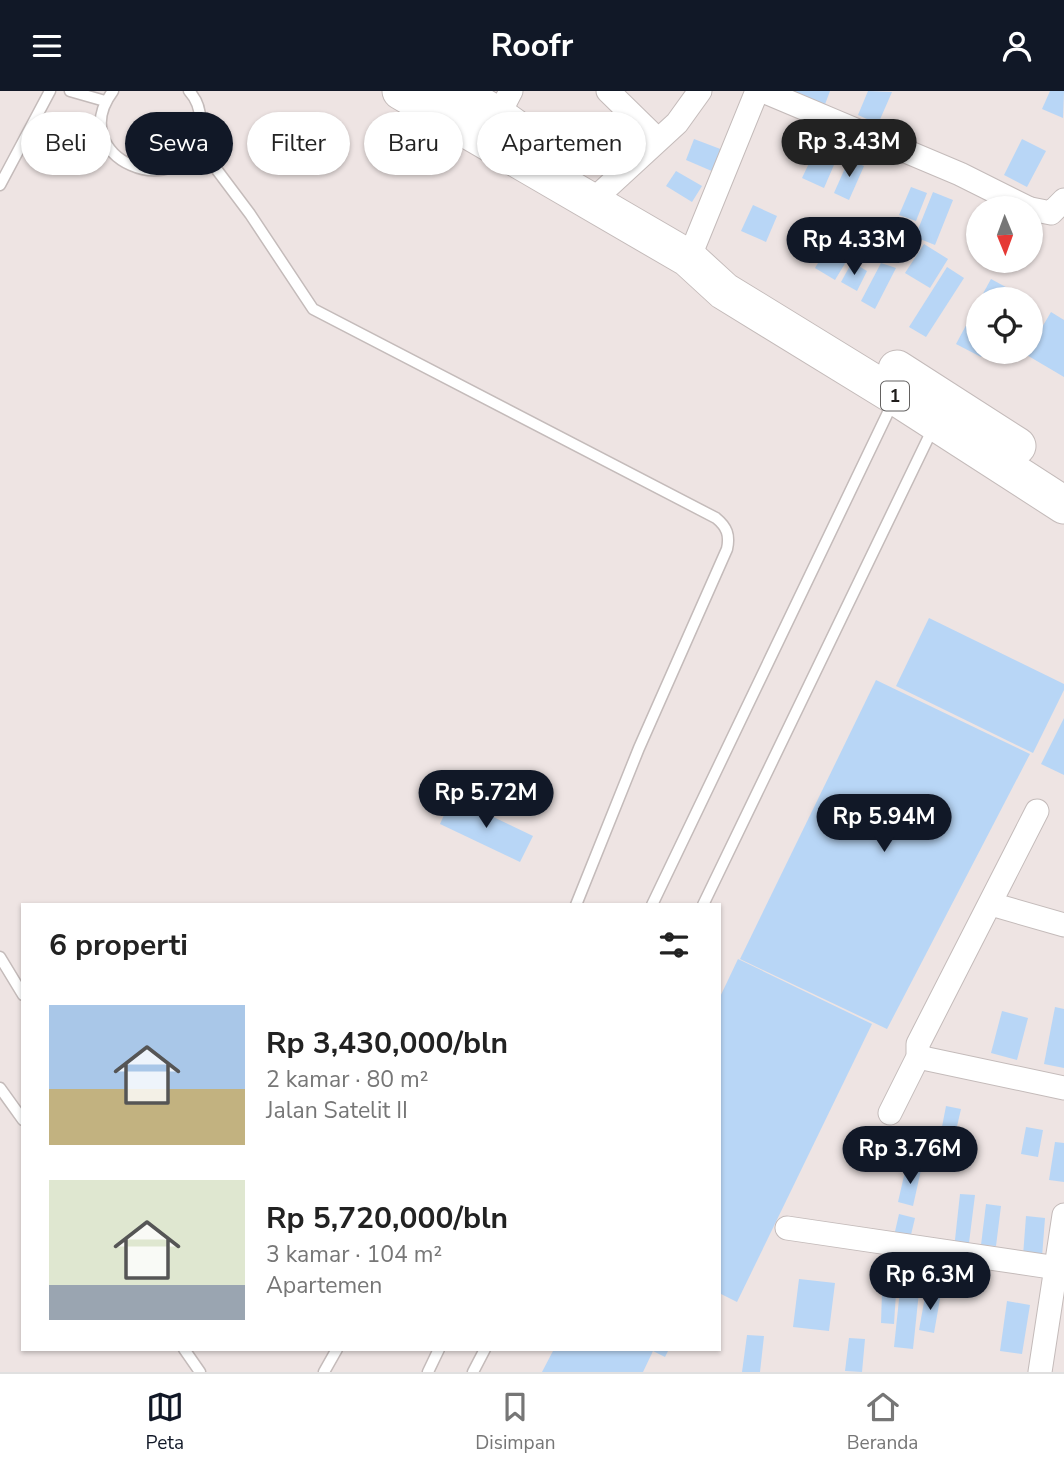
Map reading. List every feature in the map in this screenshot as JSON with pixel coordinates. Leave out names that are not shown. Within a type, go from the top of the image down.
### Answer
[{"type":"highway","name":"1","points":[[401,91],[688,258],[724,291],[895,396],[928,439],[1064,505]]},
{"type":"highway","name":"1","points":[[456,91],[504,104],[602,192],[918,382],[1064,477]]},
{"type":"street","points":[[608,91],[657,139]]},
{"type":"street","points":[[602,192],[677,123],[700,91]]},
{"type":"street","points":[[694,246],[757,91]]},
{"type":"street","points":[[763,91],[960,174],[1004,196]]},
{"type":"street","points":[[1043,211],[1051,213],[1064,200]]},
{"type":"street","points":[[890,1113],[918,1057],[918,1044],[1037,811]]},
{"type":"street","points":[[991,904],[1064,925]]},
{"type":"street","points":[[918,1057],[1064,1088]]},
{"type":"street","points":[[1040,1372],[1059,1269],[1064,1215]]},
{"type":"street","points":[[787,1229],[1059,1269]]},
{"type":"lane","points":[[0,185],[50,91]]},
{"type":"lane","points":[[70,91],[105,101]]},
{"type":"lane","points":[[113,91],[105,101],[101,123],[106,145],[125,164]]},
{"type":"lane","points":[[189,91],[199,112]]},
{"type":"lane","points":[[221,175],[313,309],[716,518],[726,526],[729,540],[727,549],[639,748],[577,903]]},
{"type":"lane","points":[[653,903],[880,433],[895,396]]},
{"type":"lane","points":[[704,903],[928,439]]},
{"type":"lane","points":[[0,957],[21,992]]},
{"type":"lane","points":[[0,1088],[21,1117]]},
{"type":"lane","points":[[185,1351],[200,1372]]},
{"type":"lane","points":[[324,1372],[336,1351]]},
{"type":"lane","points":[[428,1372],[438,1351]]},
{"type":"lane","points":[[473,1372],[484,1351]]},
{"type":"building","points":[[795,91],[830,91],[824,107],[793,97]]},
{"type":"building","points":[[868,91],[892,92],[878,124],[858,115]]},
{"type":"building","points":[[1050,91],[1064,91],[1063,118],[1042,109]]},
{"type":"building","points":[[694,139],[723,150],[714,172],[686,160]]},
{"type":"building","points":[[1022,139],[1046,151],[1027,187],[1004,175]]},
{"type":"building","points":[[819,142],[840,151],[824,188],[802,178]]},
{"type":"building","points":[[849,159],[864,166],[849,200],[834,193]]},
{"type":"building","points":[[676,171],[702,186],[692,202],[666,186]]},
{"type":"building","points":[[911,187],[927,193],[916,221],[899,215]]},
{"type":"building","points":[[933,192],[953,200],[935,245],[915,237]]},
{"type":"building","points":[[753,205],[777,216],[766,242],[741,231]]},
{"type":"building","points":[[865,228],[891,240],[882,260],[856,248]]},
{"type":"building","points":[[832,240],[852,252],[835,280],[815,268]]},
{"type":"building","points":[[924,244],[948,259],[930,288],[905,273]]},
{"type":"building","points":[[852,262],[867,271],[857,291],[841,282]]},
{"type":"building","points":[[881,263],[896,268],[875,309],[861,301]]},
{"type":"building","points":[[947,267],[964,278],[926,337],[909,327]]},
{"type":"building","points":[[991,279],[1006,287],[987,287]]},
{"type":"building","points":[[1051,312],[1064,320],[1064,377],[1042,364],[1043,326]]},
{"type":"building","points":[[966,325],[966,349],[956,344]]},
{"type":"building","points":[[929,618],[1064,684],[1064,690],[1033,753],[896,686]]},
{"type":"building","points":[[876,680],[1030,754],[887,1029],[740,959]]},
{"type":"building","points":[[1064,718],[1064,775],[1041,764]]},
{"type":"building","points":[[452,797],[533,836],[520,862],[440,824]]},
{"type":"building","points":[[738,959],[872,1024],[737,1302],[721,1294],[721,995]]},
{"type":"building","points":[[1055,1007],[1064,1009],[1064,1068],[1044,1064]]},
{"type":"building","points":[[1002,1011],[1028,1018],[1017,1060],[991,1053]]},
{"type":"building","points":[[946,1106],[961,1109],[955,1135],[941,1132]]},
{"type":"building","points":[[1026,1127],[1043,1130],[1038,1157],[1021,1154]]},
{"type":"building","points":[[1055,1142],[1064,1143],[1064,1182],[1049,1180]]},
{"type":"building","points":[[906,1167],[921,1170],[913,1206],[898,1202]]},
{"type":"building","points":[[960,1194],[975,1195],[968,1251],[954,1249]]},
{"type":"building","points":[[986,1204],[1001,1206],[996,1246],[981,1245]]},
{"type":"building","points":[[899,1214],[915,1218],[910,1239],[894,1236]]},
{"type":"building","points":[[1026,1216],[1045,1218],[1042,1257],[1023,1256]]},
{"type":"building","points":[[799,1279],[835,1283],[829,1331],[793,1327]]},
{"type":"building","points":[[900,1290],[919,1292],[913,1349],[894,1347]]},
{"type":"building","points":[[926,1291],[941,1293],[934,1333],[919,1330]]},
{"type":"building","points":[[882,1292],[896,1293],[894,1324],[881,1323]]},
{"type":"building","points":[[1007,1301],[1030,1305],[1022,1354],[1000,1351]]},
{"type":"building","points":[[747,1335],[764,1336],[760,1372],[742,1372]]},
{"type":"building","points":[[849,1338],[865,1339],[862,1372],[845,1371]]},
{"type":"building","points":[[553,1351],[653,1351],[643,1372],[542,1372]]},
{"type":"building","points":[[653,1351],[668,1351],[665,1357]]}]
